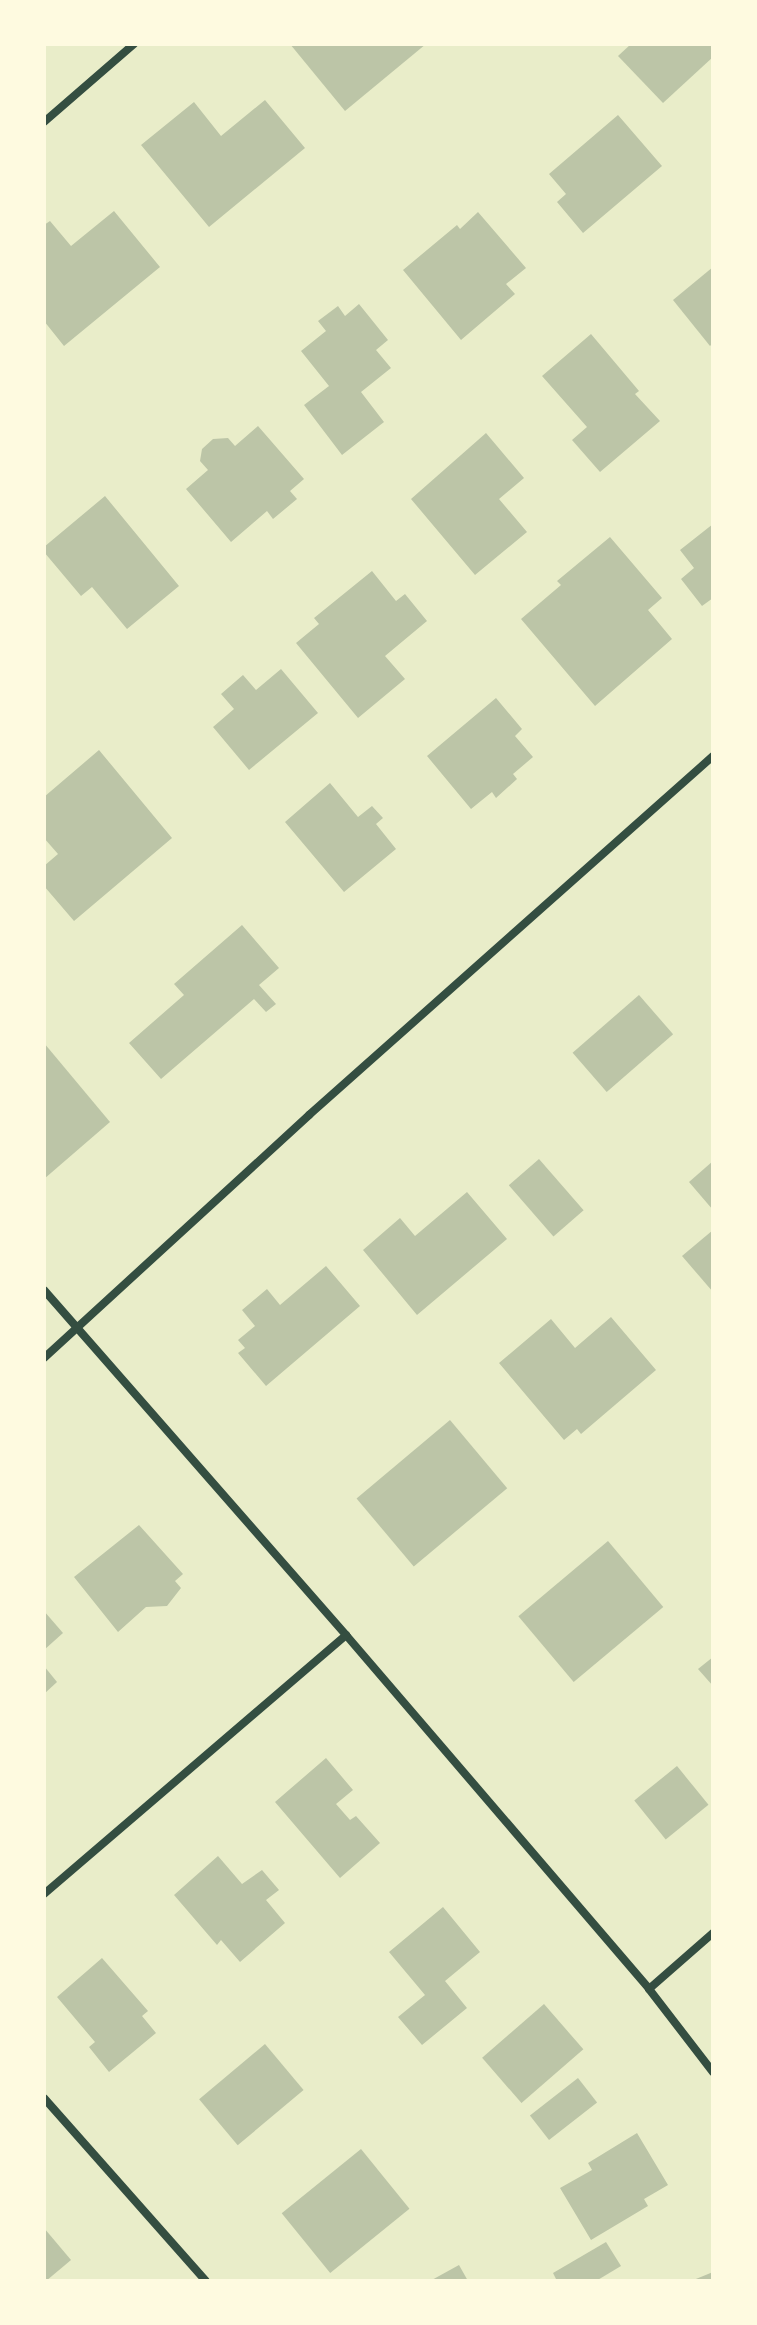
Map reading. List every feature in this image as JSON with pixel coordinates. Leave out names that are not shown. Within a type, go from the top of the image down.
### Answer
[{"type":"street","points":[[44,122],[134,44]]},
{"type":"street","points":[[44,1358],[309,1115],[713,756]]},
{"type":"street","points":[[44,1290],[346,1635],[649,1989],[713,2072]]},
{"type":"street","points":[[44,1894],[346,1635]]},
{"type":"street","points":[[649,1989],[713,1933]]},
{"type":"street","points":[[44,2098],[206,2281]]},
{"type":"building","points":[[290,44],[426,44],[345,111]]},
{"type":"building","points":[[631,44],[713,44],[713,57],[663,103],[618,56]]},
{"type":"building","points":[[265,100],[305,148],[209,227],[141,145],[194,102],[221,136]]},
{"type":"building","points":[[618,115],[662,166],[583,233],[557,202],[566,194],[549,174]]},
{"type":"building","points":[[114,211],[160,267],[64,346],[44,321],[44,225],[50,221],[71,246]]},
{"type":"building","points":[[478,212],[526,268],[506,284],[515,294],[461,340],[403,270],[457,225],[460,229]]},
{"type":"building","points":[[713,267],[713,343],[710,346],[673,300]]},
{"type":"building","points":[[359,304],[388,340],[376,350],[391,368],[361,392],[384,422],[342,455],[304,405],[329,386],[301,351],[326,331],[318,321],[338,306],[345,316]]},
{"type":"building","points":[[591,334],[639,391],[635,394],[660,421],[600,472],[572,440],[587,427],[542,376]]},
{"type":"building","points":[[258,426],[304,479],[290,491],[297,499],[273,519],[267,511],[231,542],[186,489],[208,470],[200,461],[202,449],[213,439],[228,438],[235,446]]},
{"type":"building","points":[[486,433],[524,478],[499,499],[527,532],[475,575],[411,499]]},
{"type":"building","points":[[105,496],[179,586],[127,629],[92,587],[81,596],[44,552],[44,547]]},
{"type":"building","points":[[713,524],[713,598],[702,606],[681,579],[694,568],[680,550]]},
{"type":"building","points":[[610,537],[662,598],[648,610],[672,639],[595,706],[521,619],[561,585],[557,581]]},
{"type":"building","points":[[372,571],[396,601],[405,594],[427,621],[385,656],[405,679],[358,718],[296,643],[319,624],[314,618]]},
{"type":"building","points":[[281,669],[318,713],[249,770],[213,727],[234,709],[221,694],[243,675],[256,690]]},
{"type":"building","points":[[496,698],[522,729],[515,736],[533,757],[513,774],[517,779],[496,798],[492,792],[471,809],[427,756]]},
{"type":"building","points":[[99,750],[172,838],[74,921],[44,886],[44,866],[58,854],[44,838],[44,797]]},
{"type":"building","points":[[330,783],[358,817],[372,806],[383,818],[376,824],[396,849],[344,892],[285,822]]},
{"type":"building","points":[[242,925],[279,968],[259,985],[276,1004],[266,1012],[254,999],[161,1079],[129,1043],[184,995],[174,984]]},
{"type":"building","points":[[639,995],[673,1034],[607,1092],[573,1053]]},
{"type":"building","points":[[44,1043],[110,1122],[44,1179]]},
{"type":"building","points":[[539,1159],[584,1210],[553,1237],[509,1185]]},
{"type":"building","points":[[713,1161],[713,1210],[689,1182]]},
{"type":"building","points":[[467,1192],[507,1239],[417,1315],[363,1250],[400,1218],[415,1236]]},
{"type":"building","points":[[713,1230],[713,1292],[682,1256]]},
{"type":"building","points":[[326,1266],[360,1306],[266,1386],[238,1353],[245,1348],[238,1340],[255,1326],[242,1310],[267,1289],[280,1305]]},
{"type":"building","points":[[611,1317],[656,1370],[581,1434],[577,1429],[564,1440],[499,1363],[551,1319],[575,1348]]},
{"type":"building","points":[[450,1420],[507,1488],[414,1567],[357,1498]]},
{"type":"building","points":[[139,1525],[183,1574],[175,1581],[181,1588],[167,1606],[146,1607],[118,1632],[74,1577]]},
{"type":"building","points":[[608,1541],[663,1607],[574,1682],[518,1616]]},
{"type":"building","points":[[44,1611],[63,1633],[44,1650]]},
{"type":"building","points":[[713,1657],[713,1686],[698,1669]]},
{"type":"building","points":[[44,1666],[57,1682],[44,1694]]},
{"type":"building","points":[[326,1758],[353,1790],[336,1804],[350,1820],[356,1816],[380,1843],[340,1878],[275,1802]]},
{"type":"building","points":[[677,1766],[708,1805],[666,1839],[634,1801]]},
{"type":"building","points":[[218,1856],[242,1884],[262,1870],[279,1890],[266,1900],[285,1923],[240,1962],[221,1940],[217,1945],[174,1895]]},
{"type":"building","points":[[443,1907],[480,1952],[445,1981],[467,2008],[422,2045],[398,2017],[425,1995],[389,1952]]},
{"type":"building","points":[[102,1958],[148,2011],[142,2016],[156,2033],[109,2072],[89,2047],[95,2042],[57,1997]]},
{"type":"building","points":[[544,2004],[583,2049],[521,2103],[482,2058]]},
{"type":"building","points":[[265,2044],[304,2090],[238,2145],[199,2099]]},
{"type":"building","points":[[578,2078],[597,2102],[549,2140],[530,2116]]},
{"type":"building","points":[[637,2133],[668,2185],[644,2199],[648,2206],[591,2240],[560,2188],[592,2170],[588,2163]]},
{"type":"building","points":[[361,2149],[409,2209],[330,2273],[282,2213]]},
{"type":"building","points":[[44,2228],[71,2260],[46,2281],[44,2281]]},
{"type":"building","points":[[606,2242],[621,2266],[596,2281],[557,2281],[553,2273]]},
{"type":"building","points":[[459,2265],[468,2281],[430,2281]]},
{"type":"building","points":[[713,2272],[713,2281],[691,2281]]}]
